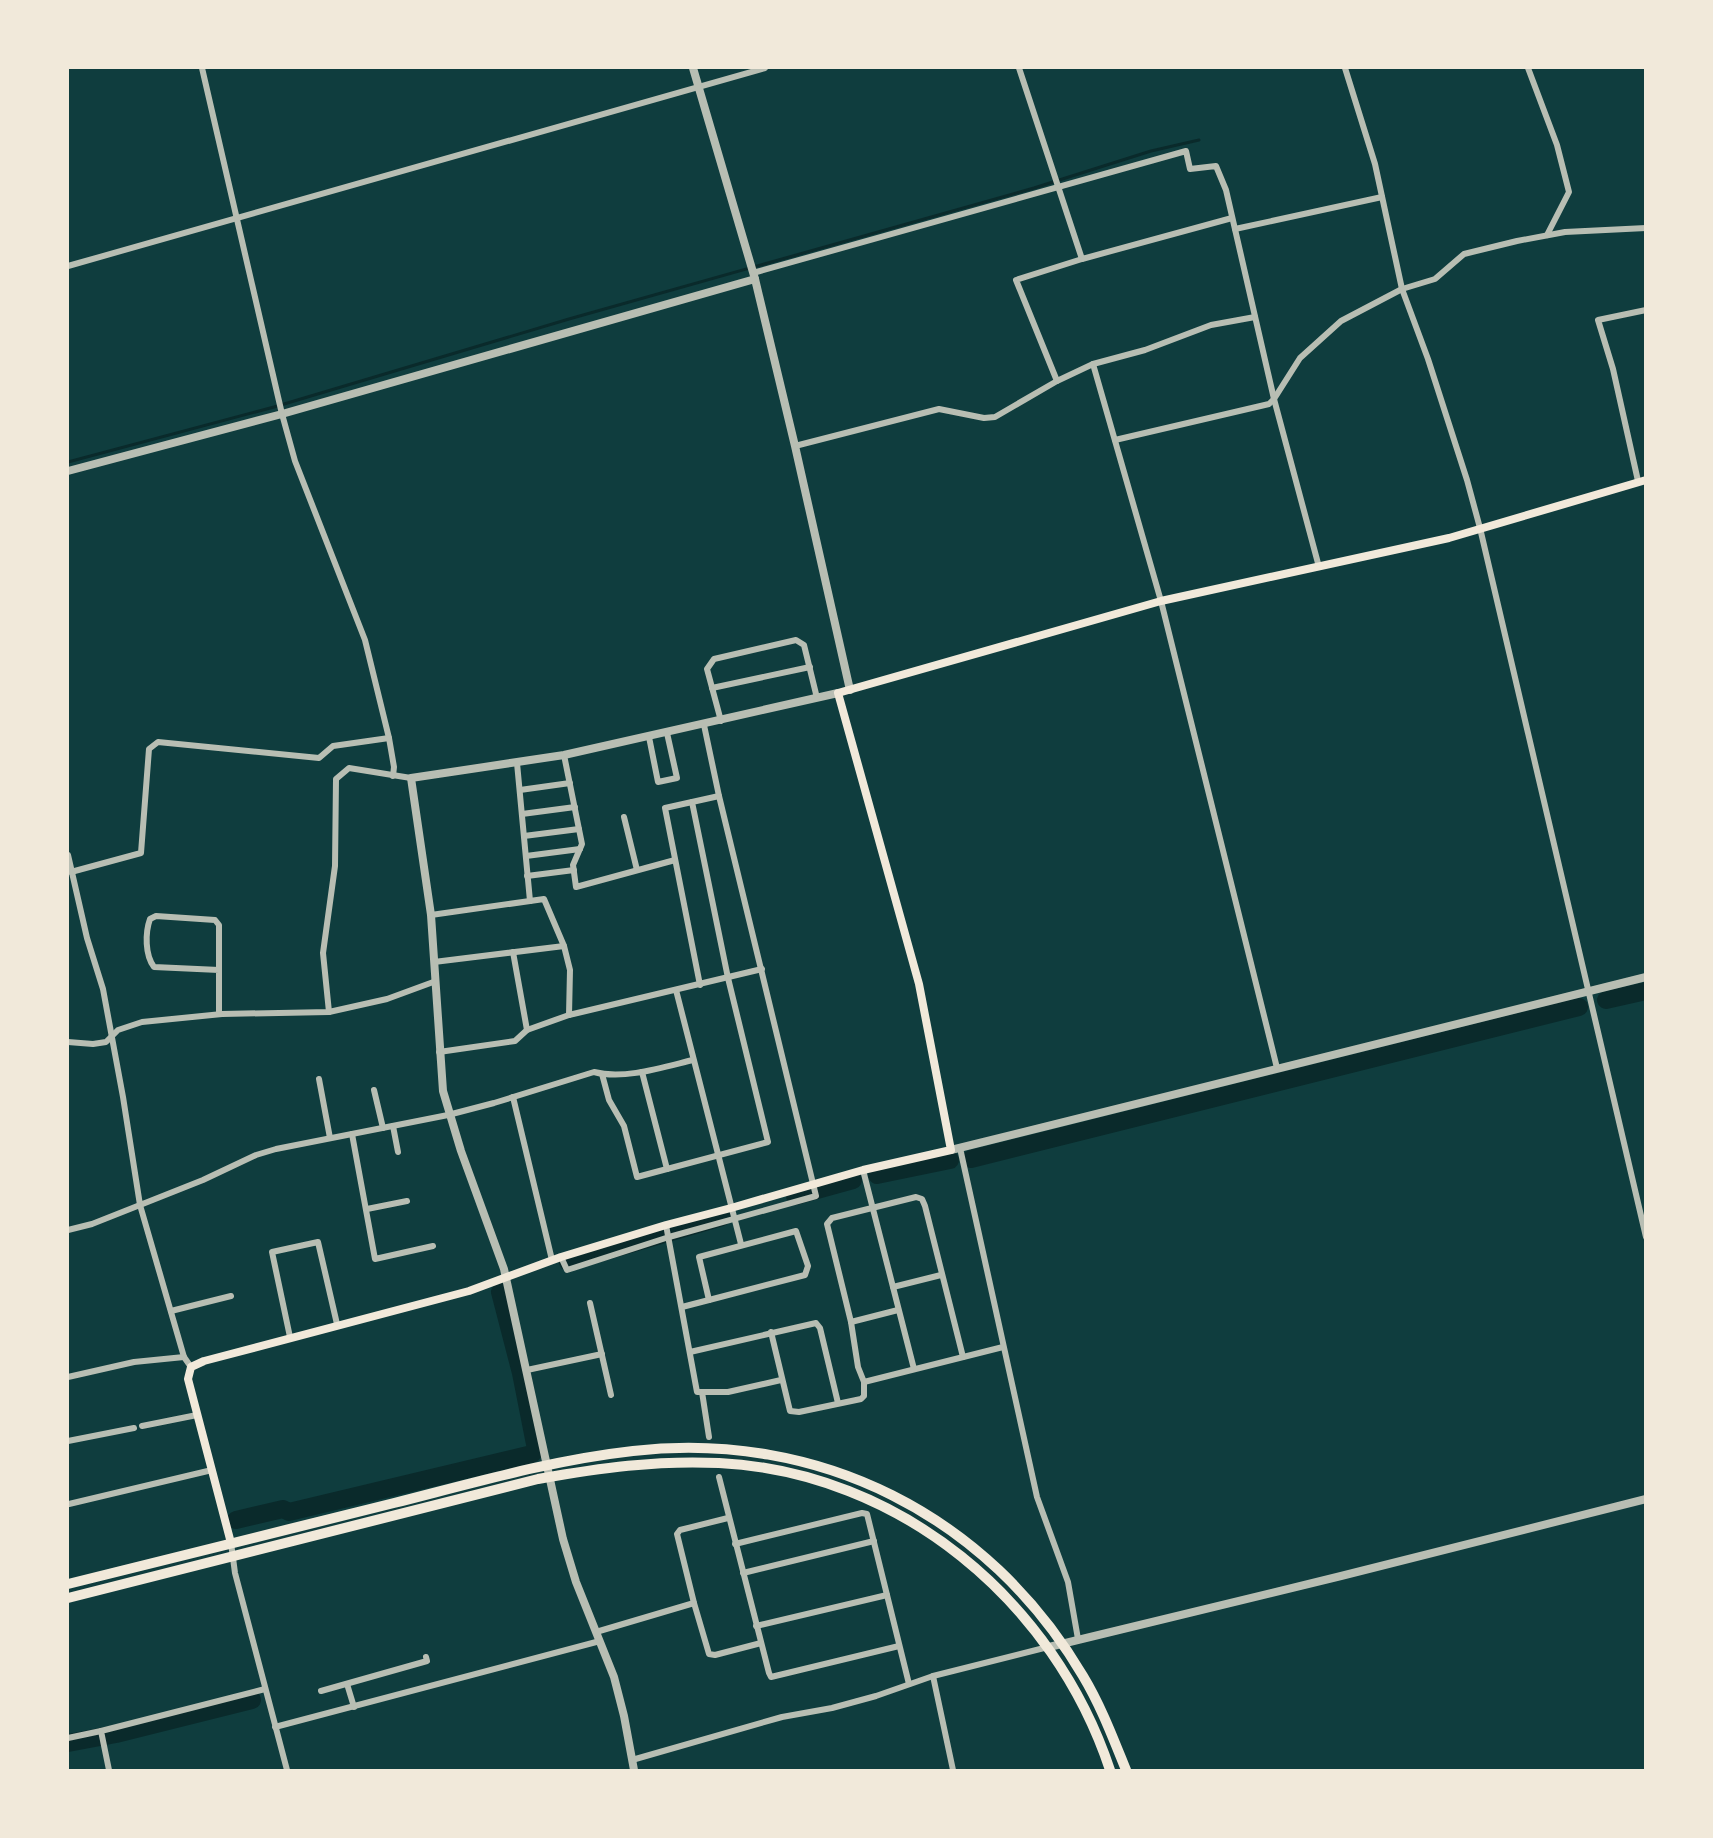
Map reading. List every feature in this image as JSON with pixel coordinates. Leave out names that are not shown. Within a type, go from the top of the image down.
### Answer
[{"type":"highway","points":[[68,1584],[548,1464],[635,1451],[726,1449],[767,1454],[851,1477],[894,1495],[933,1518],[986,1557],[1012,1581],[1062,1644],[1097,1702],[1126,1770]]},
{"type":"highway","points":[[68,1598],[550,1477],[635,1464],[721,1463],[805,1476],[841,1488],[898,1513],[937,1538],[986,1576],[1008,1597],[1049,1647],[1084,1708],[1110,1770]]},
{"type":"main road","points":[[231,1543],[188,1379],[191,1367],[204,1361],[290,1337],[469,1291],[552,1260],[563,1261],[668,1231],[731,1208],[815,1189],[862,1170],[951,1150],[919,984],[838,693],[1161,601],[1449,538],[1642,480]]},
{"type":"street","points":[[202,68],[295,461],[365,640],[389,738],[394,767],[393,776]]},
{"type":"street","points":[[693,68],[754,274],[850,690]]},
{"type":"street","points":[[68,266],[765,68]]},
{"type":"street","points":[[1019,68],[1082,259]]},
{"type":"street","points":[[1345,68],[1375,164],[1402,289],[1428,359],[1480,528],[1646,1237]]},
{"type":"street","points":[[1528,68],[1557,145],[1569,192],[1547,235]]},
{"type":"street","points":[[68,471],[281,408],[1186,151],[1190,169],[1216,166],[1226,190],[1274,399],[1319,567]]},
{"type":"street","points":[[1234,230],[1382,197]]},
{"type":"street","points":[[1057,381],[1016,280],[1082,259],[1232,218]]},
{"type":"street","points":[[1115,440],[1269,404],[1300,358],[1341,321],[1402,289],[1435,279],[1464,254],[1565,232],[1646,228]]},
{"type":"street","points":[[1642,480],[1598,320],[1646,310]]},
{"type":"street","points":[[795,446],[939,409],[984,418],[995,417],[1057,381],[1094,364],[1144,350],[1211,325],[1255,317]]},
{"type":"street","points":[[1094,364],[1161,601],[1277,1068]]},
{"type":"street","points":[[721,721],[708,669],[714,659],[753,649],[796,640],[804,645],[817,698]]},
{"type":"street","points":[[712,688],[810,667]]},
{"type":"street","points":[[329,1012],[323,953],[335,866],[336,779],[349,768],[411,778],[517,763],[649,737],[838,693]]},
{"type":"street","points":[[563,1261],[567,1270],[668,1231],[734,1218],[816,1196],[704,725]]},
{"type":"street","points":[[649,737],[658,782],[677,778],[667,733]]},
{"type":"street","points":[[71,872],[141,853],[149,749],[158,742],[320,758],[333,747],[389,738]]},
{"type":"street","points":[[564,755],[582,844],[573,865],[576,887],[675,860]]},
{"type":"street","points":[[517,763],[530,901]]},
{"type":"street","points":[[411,778],[431,915],[439,1052],[448,1115],[504,1269],[570,1561],[576,1582],[614,1677],[634,1770]]},
{"type":"street","points":[[520,790],[570,783]]},
{"type":"street","points":[[700,985],[665,808],[719,795]]},
{"type":"street","points":[[602,1074],[609,1101],[624,1126],[638,1177],[768,1142],[728,978],[693,802]]},
{"type":"street","points":[[522,814],[575,807]]},
{"type":"street","points":[[624,817],[637,870]]},
{"type":"street","points":[[524,836],[579,829]]},
{"type":"street","points":[[526,856],[580,849]]},
{"type":"street","points":[[68,855],[103,989],[140,1205],[184,1357],[191,1367]]},
{"type":"street","points":[[527,876],[574,870]]},
{"type":"street","points":[[68,890],[75,888]]},
{"type":"street","points":[[431,915],[544,899],[564,945],[570,970],[569,1015]]},
{"type":"street","points":[[219,970],[154,967],[149,960],[148,925],[150,918],[156,916],[215,920],[219,925],[219,970],[219,1014]]},
{"type":"street","points":[[434,962],[564,945]]},
{"type":"street","points":[[513,952],[527,1030]]},
{"type":"street","points":[[439,1052],[514,1041],[527,1030],[569,1015],[762,969]]},
{"type":"street","points":[[951,1150],[1646,978]]},
{"type":"street","points":[[68,1042],[93,1044],[106,1042],[118,1030],[142,1022],[219,1014],[329,1012],[387,999],[436,981]]},
{"type":"street","points":[[676,990],[741,1244]]},
{"type":"street","points":[[68,1230],[92,1224],[203,1180],[256,1155],[276,1149],[448,1115],[594,1072],[602,1074],[642,1072],[693,1060]]},
{"type":"street","points":[[642,1072],[667,1169]]},
{"type":"street","points":[[319,1079],[330,1138]]},
{"type":"street","points":[[374,1090],[383,1128]]},
{"type":"street","points":[[513,1097],[552,1260]]},
{"type":"street","points":[[393,1126],[398,1152]]},
{"type":"street","points":[[352,1134],[375,1259],[433,1245]]},
{"type":"street","points":[[960,1148],[1037,1497],[1068,1582],[1078,1639]]},
{"type":"street","points":[[862,1170],[914,1369]]},
{"type":"street","points":[[771,1332],[788,1408],[793,1413],[861,1399],[864,1395],[864,1382],[858,1367],[851,1322],[827,1224],[832,1218],[916,1197],[922,1199],[963,1357]]},
{"type":"street","points":[[367,1209],[407,1201]]},
{"type":"street","points":[[668,1231],[697,1392],[728,1392],[782,1380]]},
{"type":"street","points":[[682,1307],[801,1277],[807,1273],[808,1266],[796,1231],[699,1257],[709,1300]]},
{"type":"street","points":[[290,1337],[272,1252],[318,1242],[338,1324]]},
{"type":"street","points":[[892,1287],[941,1275]]},
{"type":"street","points":[[171,1311],[231,1296]]},
{"type":"street","points":[[590,1303],[611,1395]]},
{"type":"street","points":[[851,1322],[898,1310]]},
{"type":"street","points":[[690,1352],[816,1323],[820,1328],[838,1403]]},
{"type":"street","points":[[864,1382],[1003,1347]]},
{"type":"street","points":[[527,1370],[602,1354]]},
{"type":"street","points":[[68,1377],[134,1362],[184,1357]]},
{"type":"street","points":[[702,1392],[709,1437]]},
{"type":"street","points":[[142,1426],[197,1415]]},
{"type":"street","points":[[68,1441],[134,1428]]},
{"type":"street","points":[[69,1504],[212,1470]]},
{"type":"street","points":[[719,1477],[771,1677],[899,1646]]},
{"type":"street","points":[[632,1760],[782,1717],[832,1708],[876,1696],[933,1676],[1646,1499]]},
{"type":"street","points":[[735,1544],[862,1513],[867,1514],[909,1684]]},
{"type":"street","points":[[728,1518],[680,1530],[677,1534],[694,1603],[709,1654],[715,1655],[761,1643]]},
{"type":"street","points":[[743,1573],[874,1541]]},
{"type":"street","points":[[231,1543],[235,1574],[287,1770]]},
{"type":"street","points":[[756,1626],[887,1595]]},
{"type":"street","points":[[596,1632],[694,1603]]},
{"type":"street","points":[[275,1727],[600,1641]]},
{"type":"street","points":[[321,1691],[427,1661],[426,1657]]},
{"type":"street","points":[[933,1676],[953,1770]]},
{"type":"street","points":[[346,1684],[354,1707]]},
{"type":"street","points":[[68,1738],[265,1689]]},
{"type":"street","points":[[101,1731],[109,1770]]},
{"type":"waterway","points":[[68,462],[274,407],[569,319],[1034,188],[1151,151],[1199,140]]},
{"type":"waterway","points":[[1606,1000],[1646,991]]},
{"type":"waterway","points":[[971,1159],[1579,1007]]},
{"type":"waterway","points":[[877,1175],[950,1160]]},
{"type":"waterway","points":[[795,1196],[853,1180]]},
{"type":"waterway","points":[[568,1262],[722,1217]]},
{"type":"waterway","points":[[236,1520],[283,1509],[289,1512],[532,1454],[536,1449],[521,1373],[500,1292]]},
{"type":"waterway","points":[[68,1743],[116,1734],[252,1700]]}]
